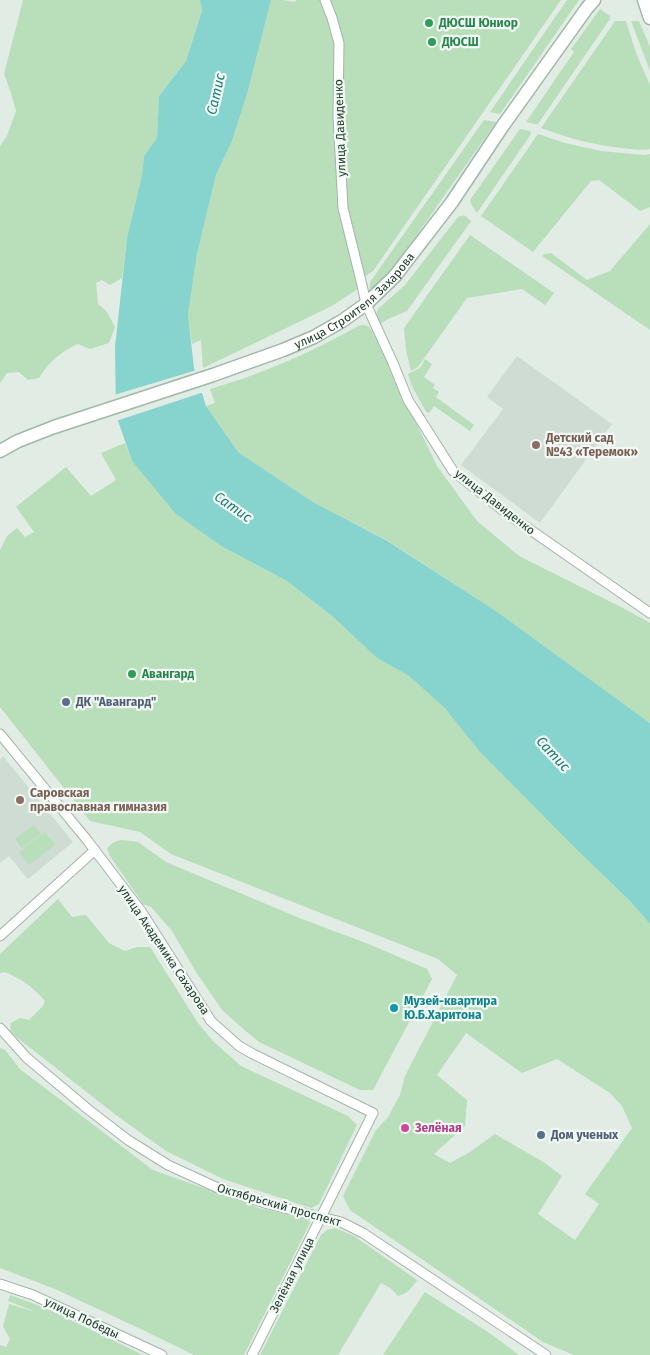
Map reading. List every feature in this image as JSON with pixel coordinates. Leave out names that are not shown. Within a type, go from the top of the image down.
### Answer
[{"type":"street","name":"улица Давиденко","points":[[325,0],[339,43],[338,116],[343,208],[366,304],[408,400],[453,470],[509,516],[650,613]]},
{"type":"street","name":"улица Строителя Захарова","points":[[0,451],[18,441],[54,427],[284,350],[314,337],[366,304],[395,276],[452,202],[502,127],[594,0]]},
{"type":"street","points":[[644,0],[650,18]]},
{"type":"street","name":"улица Академика Сахарова","points":[[0,734],[120,883],[141,912],[211,1021],[239,1046],[372,1113]]},
{"type":"street","points":[[0,936],[95,850]]},
{"type":"street","name":"Октябрьский проспект","points":[[0,1028],[26,1058],[89,1110],[128,1140],[168,1165],[218,1188],[268,1204],[341,1222],[362,1233],[545,1355]]},
{"type":"street","name":"Зелёная улица","points":[[252,1355],[372,1113]]},
{"type":"street","name":"улица Победы","points":[[0,1284],[32,1295],[162,1355]]},
{"type":"shaded area","name":"Детский сад №43 «Теремок»","points":[[517,356],[612,424],[540,523],[461,465],[503,409],[487,397]]},
{"type":"shaded area","name":"Саровская православная гимназия","points":[[3,756],[73,842],[28,879],[9,856],[0,863],[0,759]]},
{"type":"green space","points":[[23,0],[200,0],[202,9],[186,61],[159,96],[157,138],[144,156],[142,175],[127,238],[122,278],[110,285],[102,280],[96,283],[98,304],[107,312],[115,327],[109,343],[90,349],[78,344],[56,358],[46,367],[39,378],[28,380],[19,372],[7,373],[0,383],[0,146],[7,136],[16,111],[4,74]]},
{"type":"green space","points":[[271,0],[294,2],[297,0],[561,0],[373,271],[364,277],[362,285],[330,307],[203,368],[201,340],[192,344],[188,315],[197,254],[216,175],[232,141],[248,91]]},
{"type":"green space","points":[[567,0],[579,0],[500,114],[490,112]]},
{"type":"green space","points":[[600,9],[610,16],[610,19],[538,124],[526,122],[574,52],[571,49]]},
{"type":"green space","points":[[615,21],[626,21],[636,53],[650,85],[650,149],[636,150],[601,145],[541,128]]},
{"type":"green space","points":[[631,21],[639,21],[650,47],[650,71]]},
{"type":"green space","points":[[484,120],[496,122],[400,259],[369,296],[370,282]]},
{"type":"green space","points":[[520,129],[530,131],[531,134],[477,213],[470,200]]},
{"type":"green space","points":[[538,134],[565,143],[601,151],[650,154],[650,207],[640,211],[599,180],[591,181],[533,252],[481,216]]},
{"type":"green space","points":[[464,215],[471,221],[407,311],[380,324],[376,314],[378,309],[405,285],[458,217]]},
{"type":"green space","points":[[650,224],[650,330],[542,256],[551,253],[587,280],[610,271]]},
{"type":"green space","points":[[470,235],[554,293],[545,305],[522,289],[467,298],[418,367],[411,371],[406,350],[404,328]]},
{"type":"green space","points":[[363,325],[368,326],[372,331],[437,466],[477,521],[519,556],[650,623],[650,723],[496,611],[387,540],[313,502],[238,452],[206,406],[215,403],[210,389],[286,362]]},
{"type":"green space","points":[[425,359],[432,364],[424,377],[435,385],[433,388],[439,392],[436,397],[474,425],[470,431],[434,406],[429,413],[426,412],[411,384],[408,374],[420,368]]},
{"type":"green space","points":[[125,443],[132,461],[223,547],[287,581],[332,616],[377,658],[409,676],[445,707],[479,751],[630,901],[650,924],[650,1355],[574,1355],[543,1342],[350,1210],[343,1196],[376,1130],[388,1117],[400,1095],[405,1076],[457,975],[438,959],[171,854],[140,832],[90,821],[0,707],[0,550],[7,536],[17,528],[25,537],[34,532],[16,507],[66,467],[91,496],[116,480],[101,453]],"holes":[[[466,1033],[522,1073],[557,1059],[610,1093],[622,1106],[632,1128],[585,1194],[599,1204],[575,1240],[538,1214],[562,1176],[545,1163],[495,1134],[470,1152],[450,1163],[434,1154],[465,1126],[467,1100],[437,1075]]]},
{"type":"green space","points":[[34,825],[41,834],[22,848],[15,839]]},
{"type":"green space","points":[[45,832],[55,845],[29,865],[19,852]]},
{"type":"green space","points":[[122,840],[138,842],[166,862],[427,969],[432,979],[373,1090],[360,1090],[259,1042],[222,1010],[196,972],[172,931],[151,907],[143,904],[110,856],[107,849],[113,843]]},
{"type":"green space","points":[[58,899],[72,917],[86,915],[109,943],[125,951],[137,947],[150,947],[198,1023],[213,1041],[241,1066],[348,1116],[357,1125],[319,1204],[311,1208],[223,1179],[166,1151],[116,1115],[15,1036],[10,1030],[11,1023],[20,1018],[29,1020],[43,1006],[45,1001],[22,981],[5,972],[0,973],[0,954]]},
{"type":"green space","points":[[0,1048],[5,1050],[20,1069],[153,1170],[262,1209],[307,1218],[310,1223],[244,1355],[194,1355],[55,1289],[0,1268]]},
{"type":"green space","points":[[335,1228],[354,1236],[417,1280],[409,1290],[398,1296],[381,1283],[338,1355],[260,1355],[321,1235],[327,1230]]},
{"type":"green space","points":[[425,1292],[488,1332],[519,1355],[383,1355]]},
{"type":"green space","points":[[10,1295],[48,1309],[143,1355],[0,1355],[0,1345],[6,1347],[10,1339],[3,1326],[9,1304],[36,1312],[8,1301]]},
{"type":"water","name":"Сатис","points":[[200,0],[271,0],[248,91],[232,141],[216,175],[197,254],[188,315],[194,368],[206,406],[238,452],[313,502],[386,540],[496,611],[650,723],[650,924],[630,901],[479,751],[445,708],[409,676],[377,658],[332,616],[287,581],[223,547],[176,514],[132,461],[116,415],[115,347],[127,238],[142,175],[144,156],[157,138],[159,96],[186,61],[202,10]]},
{"type":"pier","points":[[197,370],[204,392],[116,421],[114,416],[114,395]]},
{"type":"place","name":"ДЮСШ Юниор","points":[[429,23]]},
{"type":"place","name":"ДЮСШ","points":[[432,42]]},
{"type":"place","name":"Детский сад №43 «Теремок»","points":[[536,445]]},
{"type":"place","name":"Авангард","points":[[132,674]]},
{"type":"place","name":"ДК \"Авангард\"","points":[[66,702]]},
{"type":"place","name":"Саровская православная гимназия","points":[[20,800]]},
{"type":"place","name":"Музей-квартира Ю.Б.Харитона","points":[[394,1008]]},
{"type":"place","name":"Зелёная","points":[[405,1128]]},
{"type":"place","name":"Дом ученых","points":[[541,1135]]}]
